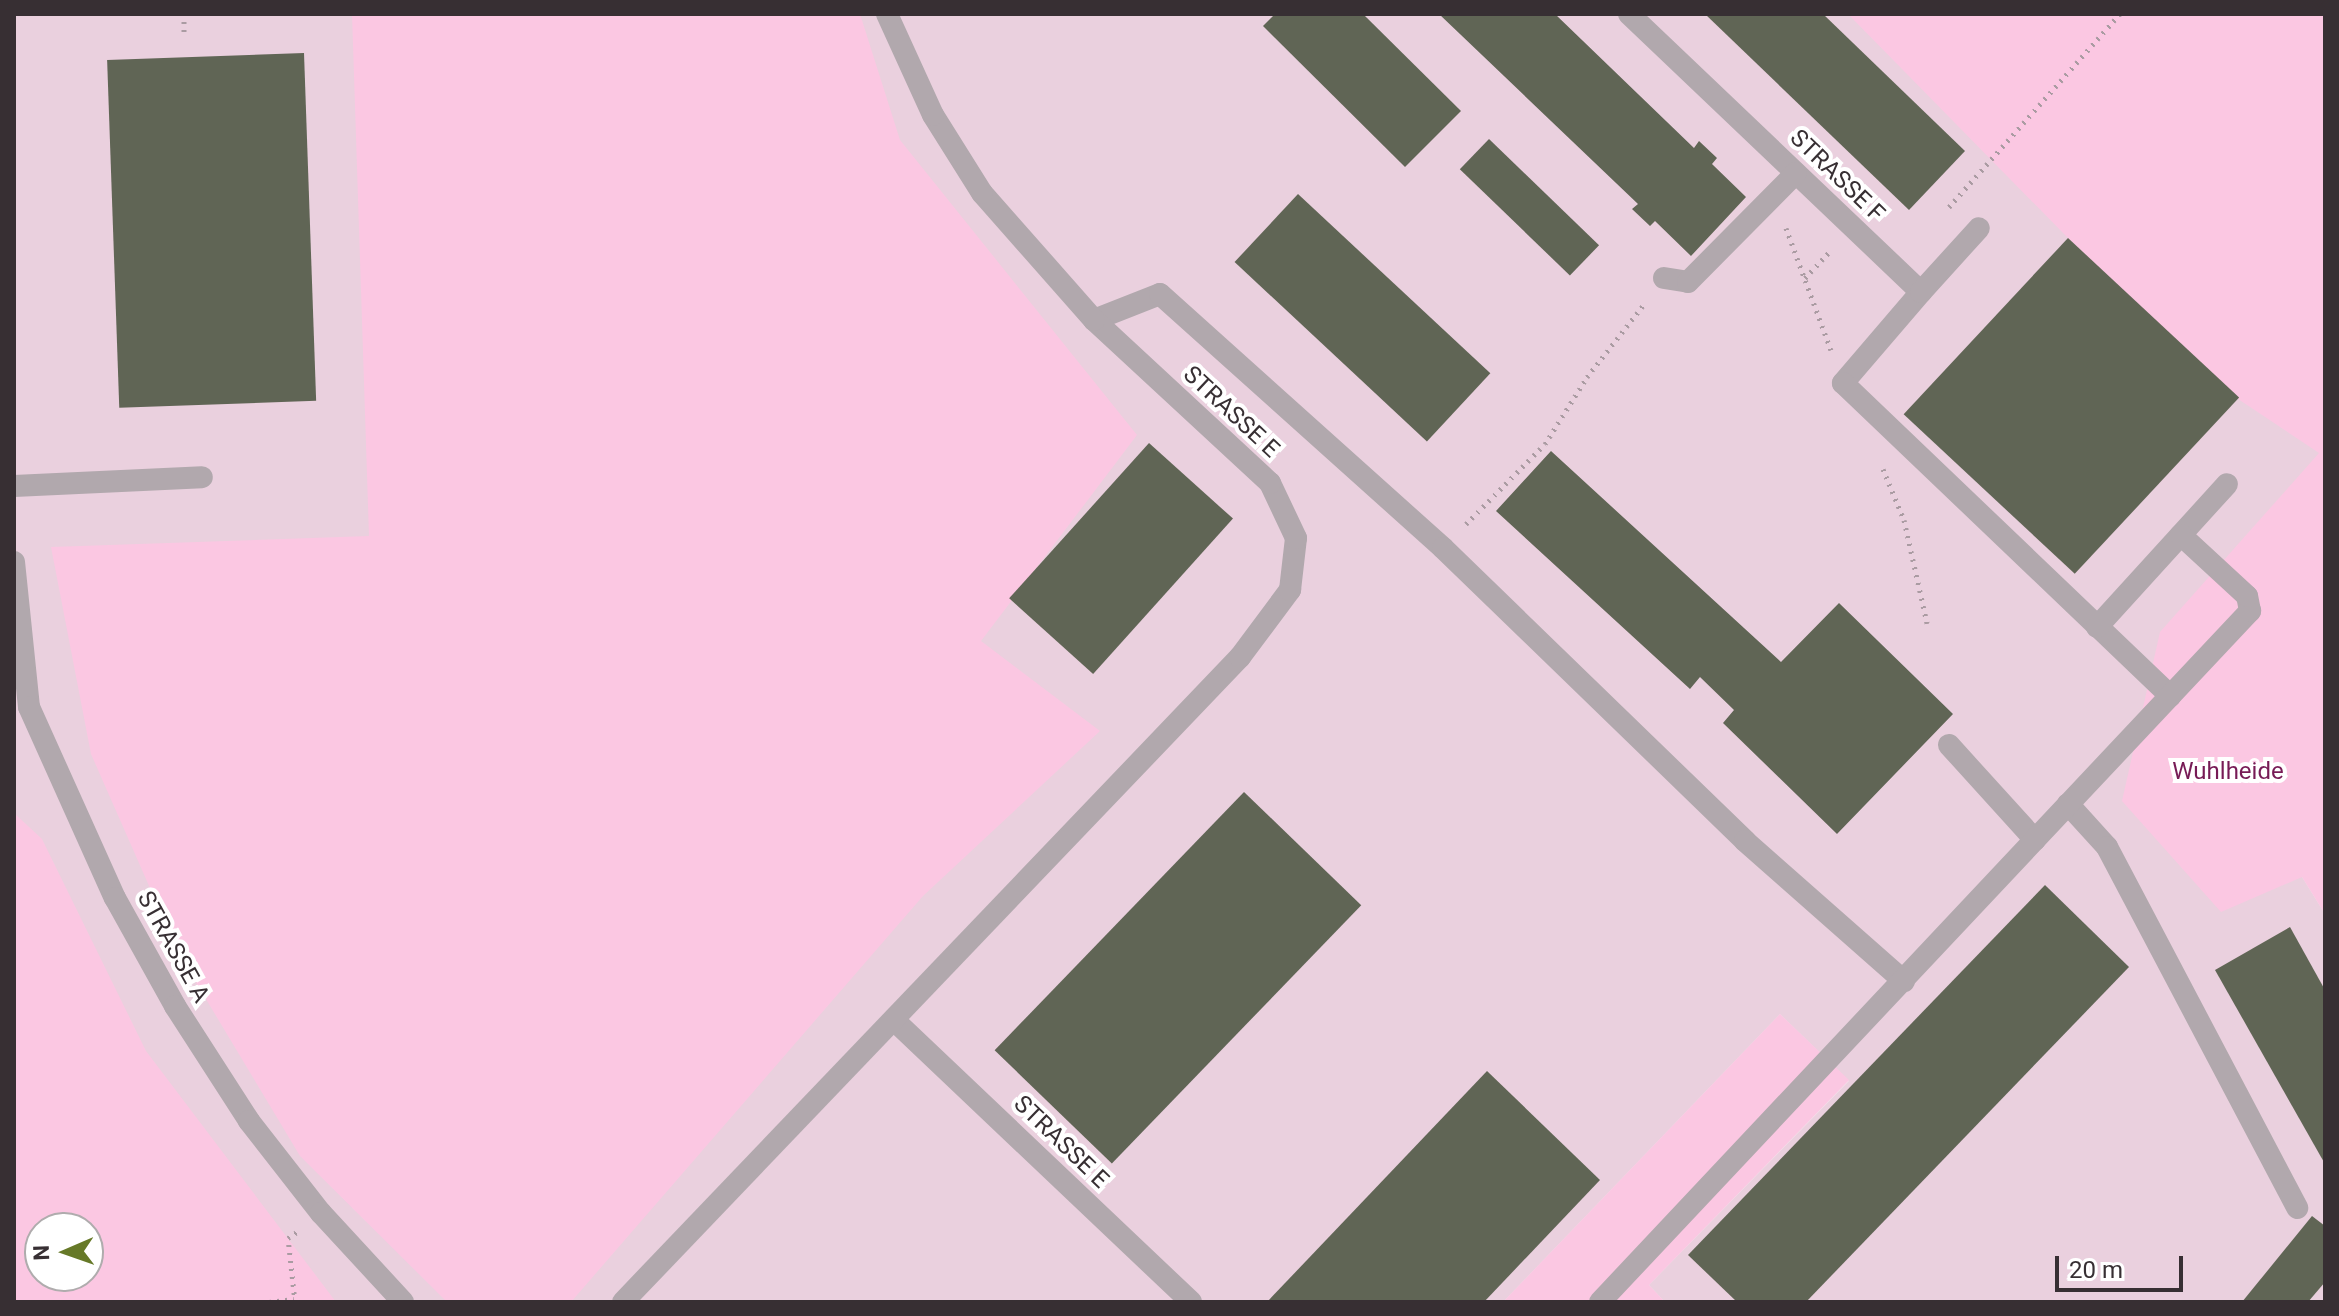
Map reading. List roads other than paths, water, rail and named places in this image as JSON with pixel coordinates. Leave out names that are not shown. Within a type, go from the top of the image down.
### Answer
[{"type":"lane","name":"STRASSE E","points":[[623,1302],[1240,657],[1290,590],[1296,538],[1270,483],[1094,320],[982,193],[933,115],[887,14]]},
{"type":"lane","name":"STRASSE F","points":[[1629,14],[1921,292]]},
{"type":"lane","points":[[1664,278],[1688,282],[1796,173]]},
{"type":"lane","points":[[1979,228],[1843,383],[2170,696]]},
{"type":"lane","points":[[1094,320],[1160,294],[1443,548],[1745,841],[1904,981]]},
{"type":"lane","points":[[14,486],[202,477]]},
{"type":"lane","points":[[2097,627],[2227,484]]},
{"type":"lane","points":[[1600,1302],[1831,1061],[2250,611],[2247,596],[2181,535]]},
{"type":"lane","name":"STRASSE A","points":[[14,562],[22,709],[115,898],[175,1006],[249,1121],[321,1213],[403,1302]]},
{"type":"lane","points":[[1949,745],[2035,840]]},
{"type":"lane","points":[[2068,804],[2107,847],[2297,1208]]},
{"type":"lane","name":"STRASSE E","points":[[895,1021],[1191,1302]]},
{"type":"park label","name":"Wuhlheide","points":[[2228,772]]}]
